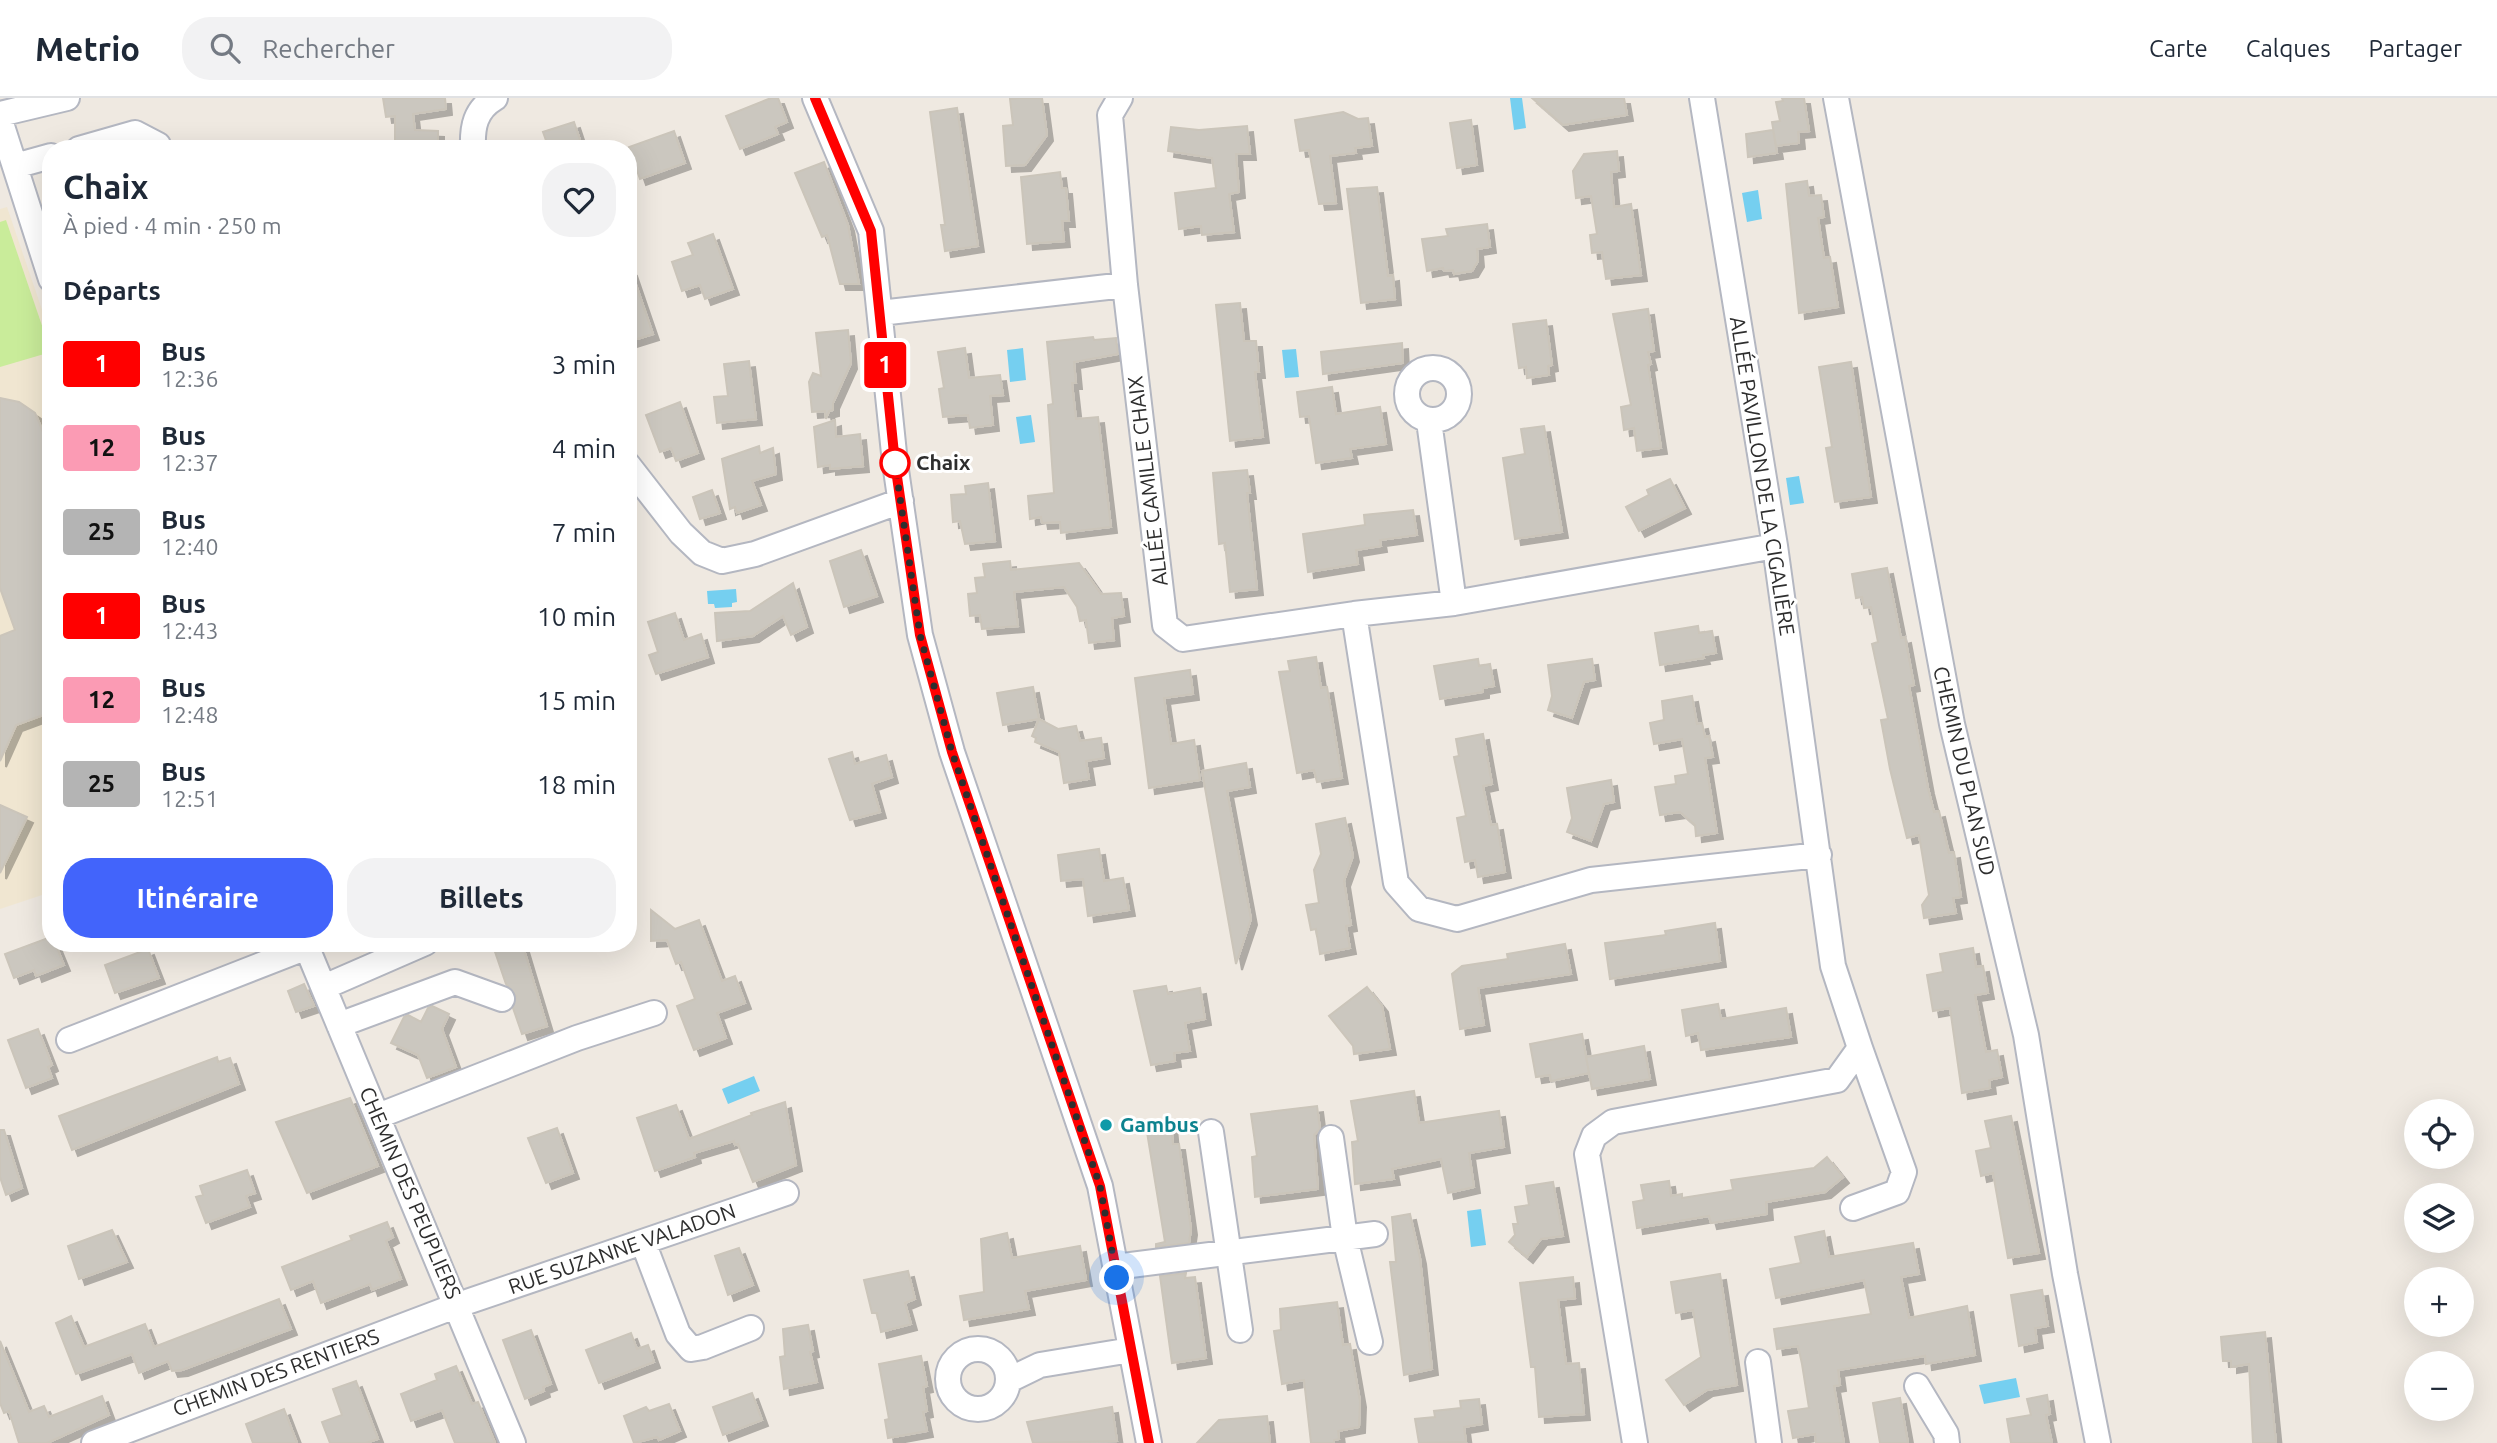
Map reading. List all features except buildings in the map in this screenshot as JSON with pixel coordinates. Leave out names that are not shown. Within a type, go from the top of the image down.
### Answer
[{"type":"street","points":[[42,240],[12,181],[0,117],[67,98]]},
{"type":"street","points":[[472,140],[472,125],[486,103],[495,98]]},
{"type":"street","points":[[815,98],[871,231],[901,501],[920,635],[952,752],[1100,1186],[1149,1443]]},
{"type":"street","name":"ALLÉE CAMILLE CHAIX","points":[[1119,98],[1110,115],[1125,285],[1165,625],[1183,639],[1354,614],[1454,603],[1775,546]]},
{"type":"street","name":"ALLÉE PAVILLON DE LA CIGALIÈRE","points":[[1702,98],[1775,546],[1833,966],[1904,1172],[1897,1192],[1853,1208]]},
{"type":"street","name":"CHEMIN DU PLAN SUD","points":[[1836,98],[1952,724],[1980,848],[2013,969],[2026,1035],[2065,1274],[2098,1443]]},
{"type":"street","points":[[110,140],[135,133],[148,140]]},
{"type":"street","points":[[12,181],[42,162]]},
{"type":"street","points":[[880,313],[1125,285]]},
{"type":"street","points":[[1429,421],[1454,603]]},
{"type":"street","points":[[637,477],[681,533],[702,553],[722,561],[755,554],[901,501]]},
{"type":"street","points":[[1354,614],[1396,883],[1419,909],[1457,919],[1591,880],[1819,855]]},
{"type":"street","points":[[69,1040],[289,952]]},
{"type":"street","name":"CHEMIN DES PEUPLIERS","points":[[309,952],[458,1305],[513,1443]]},
{"type":"street","points":[[324,988],[405,952]]},
{"type":"street","points":[[339,1025],[455,982],[502,999]]},
{"type":"street","points":[[378,1116],[565,1043],[654,1013]]},
{"type":"street","points":[[1635,1443],[1587,1154],[1594,1136],[1614,1122],[1837,1080],[1860,1048]]},
{"type":"street","points":[[1211,1132],[1240,1330]]},
{"type":"street","points":[[1331,1138],[1345,1238],[1370,1342]]},
{"type":"street","name":"RUE SUZANNE VALADON","points":[[458,1305],[786,1193]]},
{"type":"street","points":[[1115,1267],[1375,1234]]},
{"type":"street","points":[[643,1242],[678,1334],[691,1349],[703,1348],[751,1328]]},
{"type":"street","name":"CHEMIN DES RENTIERS","points":[[94,1443],[458,1305]]},
{"type":"street","points":[[1009,1380],[1040,1365],[1132,1350]]},
{"type":"street","points":[[1758,1362],[1769,1443]]},
{"type":"street","points":[[1917,1386],[1946,1434],[1947,1443]]},
{"type":"shaded area","points":[[7,207],[42,310],[42,895],[0,909],[0,209]]},
{"type":"green space","points":[[6,220],[42,326],[42,355],[0,367],[0,222]]},
{"type":"water","points":[[1510,98],[1522,98],[1526,128],[1514,130]]},
{"type":"water","points":[[1758,190],[1762,219],[1747,222],[1742,193]]},
{"type":"water","points":[[1023,348],[1026,380],[1010,382],[1007,350]]},
{"type":"water","points":[[1296,349],[1299,377],[1285,378],[1282,350]]},
{"type":"water","points":[[1031,415],[1035,442],[1020,444],[1016,417]]},
{"type":"water","points":[[1799,476],[1804,503],[1790,505],[1786,478]]},
{"type":"water","points":[[736,589],[737,602],[732,603],[732,607],[715,608],[714,604],[708,604],[707,591]]},
{"type":"water","points":[[754,1076],[760,1091],[728,1104],[722,1089]]},
{"type":"water","points":[[1481,1209],[1486,1245],[1471,1247],[1467,1211]]},
{"type":"water","points":[[2016,1378],[2020,1397],[1984,1404],[1979,1385]]},
{"type":"bus line","name":"1","points":[[815,98],[871,231],[895,463],[920,635],[952,752],[1100,1186],[1149,1443]]},
{"type":"place","name":"Chaix","points":[[895,463]]},
{"type":"place","name":"Gambus","points":[[1106,1125]]},
{"type":"route","points":[[895,463],[920,635],[952,752],[1100,1186],[1117,1278]]}]
